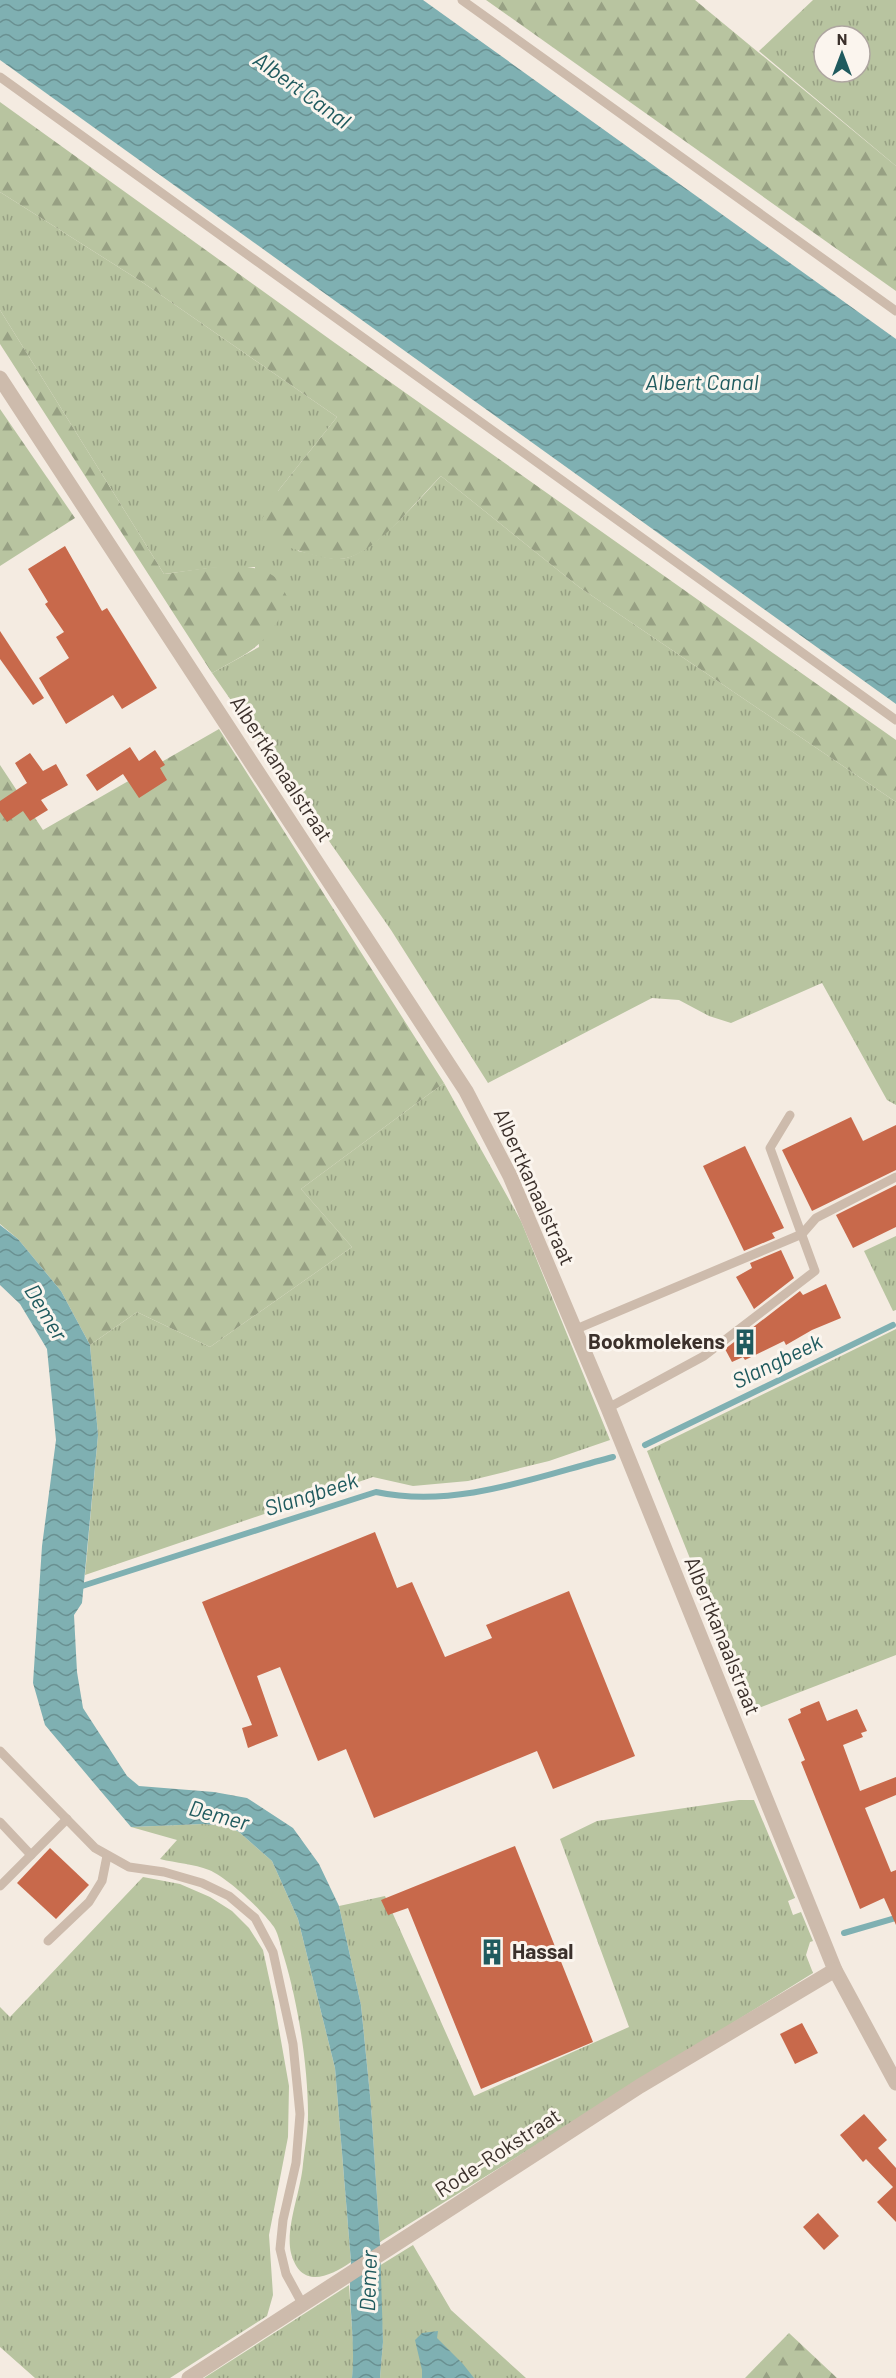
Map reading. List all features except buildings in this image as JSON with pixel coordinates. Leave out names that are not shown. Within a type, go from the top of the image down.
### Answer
[{"type":"street","name":"Albertkanaalstraat","points":[[0,378],[466,1091],[510,1176],[608,1408],[835,1970],[896,2083]]},
{"type":"street","name":"Rode-Rokstraat","points":[[189,2378],[640,2086],[835,1970]]},
{"type":"lane","points":[[462,0],[896,311]]},
{"type":"lane","points":[[0,77],[896,720]]},
{"type":"lane","points":[[608,1408],[704,1356],[815,1271],[770,1148],[790,1115]]},
{"type":"lane","points":[[574,1330],[802,1234],[816,1218],[896,1177]]},
{"type":"lane","points":[[0,1751],[95,1848],[107,1856],[129,1867],[164,1872],[202,1883],[229,1896],[255,1918],[273,1952],[293,2044],[300,2114],[296,2163],[283,2220],[280,2249],[286,2274],[303,2305]]},
{"type":"lane","points":[[0,1886],[67,1819]]},
{"type":"lane","points":[[0,1822],[31,1855]]},
{"type":"lane","points":[[48,1941],[89,1902],[102,1881],[107,1856]]},
{"type":"green space","points":[[486,0],[695,0],[896,166],[896,291]]},
{"type":"green space","points":[[813,0],[896,0],[896,166],[759,51]]},
{"type":"green space","points":[[0,102],[335,343],[896,740],[896,802],[579,587],[441,476],[380,539],[352,556],[331,559],[301,552],[264,538],[262,519],[278,491],[337,417],[142,282],[0,192]]},
{"type":"green space","points":[[0,192],[142,282],[337,417],[278,491],[298,551],[339,559],[365,549],[393,526],[441,476],[579,587],[896,802],[896,1105],[887,1100],[822,983],[731,1023],[709,1016],[679,1000],[652,998],[488,1083],[391,930],[212,673],[259,647],[255,567],[210,568],[164,574],[0,310]]},
{"type":"green space","points":[[0,310],[164,574],[240,566],[268,572],[278,580],[289,600],[274,627],[249,652],[212,673],[0,344]]},
{"type":"green space","points":[[0,409],[75,518],[0,566]]},
{"type":"green space","points":[[219,729],[444,1083],[301,1189],[352,1247],[210,1347],[137,1312],[90,1345],[61,1291],[18,1239],[0,1224],[0,765],[43,830]]},
{"type":"green space","points":[[444,1083],[521,1221],[610,1440],[549,1461],[468,1481],[413,1486],[373,1477],[85,1575],[98,1435],[90,1345],[137,1312],[210,1347],[352,1247],[301,1189]]},
{"type":"green space","points":[[896,1236],[896,1310],[893,1311],[864,1251]]},
{"type":"green space","points":[[896,1329],[896,1655],[751,1711],[647,1451]]},
{"type":"green space","points":[[739,1800],[754,1800],[795,1898],[788,1901],[793,1915],[801,1912],[813,1941],[810,1942],[806,1955],[813,1973],[380,2242],[371,2105],[361,2005],[339,1906],[385,1896],[474,2096],[629,2027],[560,1839],[597,1821]]},
{"type":"green space","points":[[203,1824],[228,1826],[239,1832],[272,1861],[298,1919],[335,2068],[351,2262],[325,2276],[309,2276],[302,2272],[291,2253],[290,2232],[302,2175],[308,2095],[298,2014],[276,1930],[253,1904],[217,1874],[197,1866],[160,1859],[177,1840],[131,1827]]},
{"type":"green space","points":[[143,1877],[180,1884],[210,1897],[232,1911],[249,1928],[263,1950],[289,2086],[288,2137],[269,2235],[273,2295],[267,2316],[170,2378],[35,2378],[0,2347],[0,2007],[10,2017]]},
{"type":"green space","points":[[413,2245],[451,2310],[526,2378],[380,2378],[383,2342],[379,2266]]},
{"type":"green space","points":[[349,2285],[354,2357],[352,2378],[204,2378]]},
{"type":"green space","points":[[789,2333],[837,2378],[745,2378]]},
{"type":"water","name":"Albert Canal","points":[[0,0],[423,0],[896,339],[896,704],[0,60]]},
{"type":"water","name":"Demer","points":[[0,1225],[18,1239],[61,1291],[90,1345],[98,1435],[82,1603],[74,1615],[77,1672],[83,1708],[127,1776],[139,1786],[214,1792],[247,1798],[293,1828],[319,1864],[339,1906],[361,2005],[371,2105],[380,2242],[383,2342],[380,2378],[352,2378],[351,2262],[335,2068],[298,1919],[272,1861],[239,1832],[228,1826],[203,1824],[131,1827],[45,1725],[33,1683],[42,1546],[56,1440],[47,1349],[20,1304],[0,1285]]},
{"type":"water","points":[[438,2331],[437,2338],[474,2378],[422,2378],[415,2340],[422,2333]]},
{"type":"waterway","name":"Slangbeek","points":[[645,1445],[893,1325]]},
{"type":"waterway","name":"Slangbeek","points":[[76,1588],[376,1492],[436,1497],[466,1494],[613,1457]]},
{"type":"waterway","points":[[844,1933],[896,1918]]},
{"type":"place","name":"Bookmolekens","points":[[745,1342]]},
{"type":"place","name":"Hassal","points":[[492,1952]]}]
